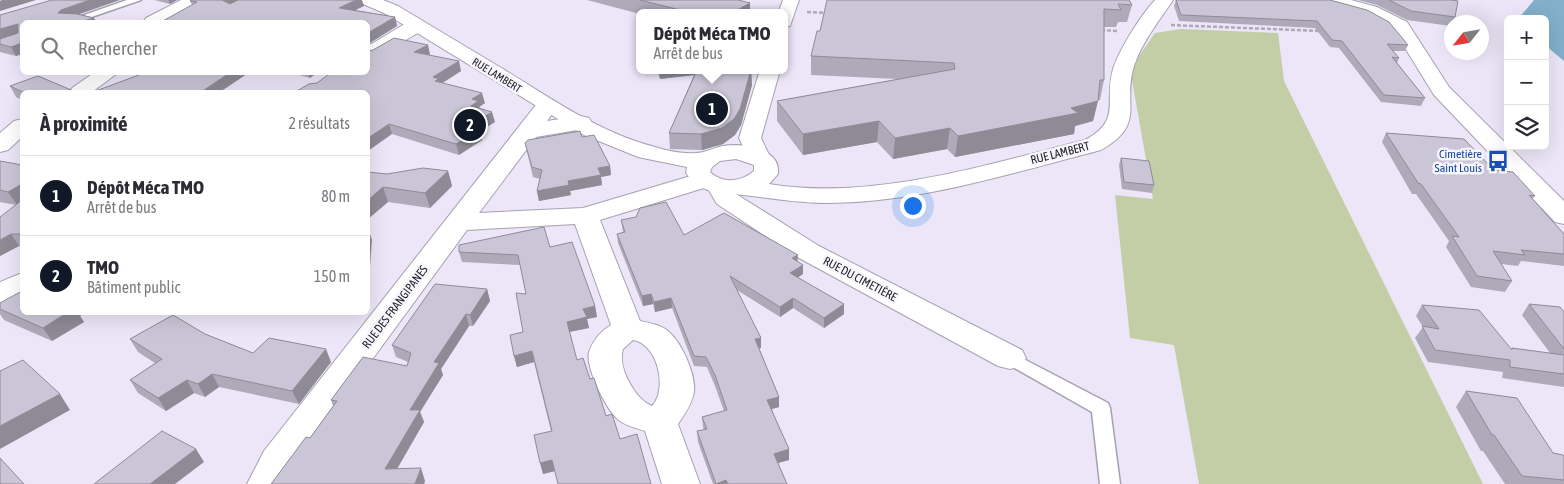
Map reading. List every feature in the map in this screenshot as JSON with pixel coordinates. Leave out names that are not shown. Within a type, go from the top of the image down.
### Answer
[{"type":"street","points":[[156,20],[194,0]]},
{"type":"street","name":"RUE LAMBERT","points":[[369,0],[392,10],[547,106],[628,146],[644,160],[680,173],[714,173],[761,193],[830,197],[950,179],[1094,145],[1105,140],[1118,126],[1123,68],[1165,0]]},
{"type":"street","points":[[1332,0],[1371,11],[1401,26],[1441,91],[1564,216]]},
{"type":"street","points":[[370,53],[409,29],[418,26]]},
{"type":"street","points":[[460,222],[585,216],[714,173],[760,180],[766,174],[758,154],[769,74]]},
{"type":"street","points":[[82,90],[104,75]]},
{"type":"street","name":"RUE DES FRANGIPANES","points":[[266,484],[277,461],[547,106]]},
{"type":"street","points":[[528,131],[581,123]]},
{"type":"street","points":[[0,145],[20,128]]},
{"type":"street","name":"RUE LAMBERT","points":[[714,173],[736,152],[758,154],[782,176],[804,184],[859,193]]},
{"type":"street","name":"RUE DU CIMETIÈRE","points":[[714,173],[726,199],[809,252],[1010,358]]},
{"type":"street","points":[[585,216],[628,329]]},
{"type":"street","points":[[0,294],[20,283]]},
{"type":"street","points":[[628,329],[646,332],[662,343],[677,378],[678,392],[674,403],[659,421],[647,419],[626,408],[618,397],[605,359],[606,350],[611,341],[628,329]]},
{"type":"street","points":[[659,421],[682,484]]},
{"type":"lane","points":[[75,20],[136,0]]},
{"type":"lane","points":[[1010,358],[1101,408],[1110,484]]},
{"type":"path","points":[[788,11],[837,14]]},
{"type":"path","points":[[1094,30],[1146,28],[1325,31]]},
{"type":"green space","points":[[1181,29],[1278,33],[1284,81],[1483,484],[1199,484],[1174,345],[1130,338],[1115,195],[1153,199],[1130,69],[1155,33]]},
{"type":"water","points":[[1534,0],[1564,0],[1564,61],[1549,48],[1549,15],[1521,15]]},
{"type":"building","points":[[52,0],[90,0],[61,10],[58,13],[77,14],[94,18],[87,20],[20,20],[20,44],[11,47],[0,44],[0,39],[18,33],[18,24],[0,29],[0,15]]},
{"type":"building","points":[[222,0],[230,4],[238,0],[356,0],[339,8],[395,17],[370,32],[370,20],[165,20],[197,2],[190,1]]},
{"type":"building","points":[[640,0],[738,0],[750,3],[739,9],[676,9]]},
{"type":"building","points":[[827,0],[1129,0],[1132,5],[1118,4],[1121,10],[1104,9],[1104,80],[1100,80],[1098,101],[1071,108],[1078,113],[958,136],[950,128],[895,138],[879,121],[803,134],[777,101],[955,69],[954,63],[811,56],[817,31],[820,31]]},
{"type":"building","points":[[1176,0],[1330,0],[1367,10],[1389,22],[1408,45],[1387,44],[1399,58],[1392,57],[1425,98],[1384,95],[1342,41],[1332,40],[1317,21],[1181,15]]},
{"type":"building","points":[[1389,0],[1458,1],[1455,15],[1444,16],[1411,11]]},
{"type":"building","points":[[394,38],[428,45],[414,52],[459,61],[433,77],[439,79],[435,81],[482,93],[472,99],[478,101],[471,106],[492,112],[469,126],[480,129],[456,144],[389,124],[370,137],[370,90],[298,90],[309,84],[317,83],[328,75],[370,75],[370,51]]},
{"type":"building","points":[[695,74],[750,74],[740,109],[734,119],[722,128],[701,134],[669,133]]},
{"type":"building","points":[[139,75],[226,75],[204,90],[98,90]]},
{"type":"building","points":[[38,76],[71,90],[20,91],[10,86]]},
{"type":"building","points":[[580,131],[582,137],[594,135],[610,166],[598,168],[601,175],[568,181],[569,185],[537,191],[542,170],[532,167],[525,143],[528,140]]},
{"type":"building","points":[[1386,133],[1464,139],[1494,170],[1513,172],[1535,196],[1529,195],[1564,234],[1564,254],[1521,250],[1525,255],[1493,251],[1512,281],[1477,276],[1452,236],[1459,237],[1421,184],[1418,183]]},
{"type":"building","points":[[1121,158],[1149,161],[1154,185],[1124,182]]},
{"type":"building","points":[[0,161],[20,165],[20,185],[8,192],[0,190]]},
{"type":"building","points":[[423,168],[448,171],[425,193],[383,187],[370,198],[370,172],[387,174]]},
{"type":"building","points":[[20,202],[20,234],[11,234],[0,240],[0,217]]},
{"type":"building","points":[[666,202],[684,235],[724,213],[798,255],[792,258],[803,265],[790,273],[844,304],[824,318],[793,298],[780,307],[730,276],[761,338],[755,339],[779,397],[767,400],[789,449],[774,454],[787,484],[728,484],[726,480],[716,484],[697,431],[707,429],[702,417],[727,410],[715,375],[706,357],[694,356],[671,298],[654,302],[651,294],[642,296],[617,234],[625,232],[621,220],[636,217],[640,208]]},
{"type":"building","points":[[544,227],[550,247],[572,242],[595,306],[583,309],[587,317],[567,322],[577,360],[583,358],[590,379],[594,378],[606,416],[612,414],[620,439],[637,434],[651,484],[558,484],[552,460],[540,463],[534,435],[552,431],[532,351],[514,356],[510,335],[523,332],[516,293],[526,294],[518,255],[459,252],[459,245]]},
{"type":"building","points":[[435,284],[487,289],[470,315],[466,314],[434,362],[439,363],[410,410],[420,410],[385,469],[421,468],[415,484],[271,484],[306,437],[310,438],[337,401],[331,400],[363,357],[407,366],[411,353],[392,345]]},
{"type":"building","points":[[20,292],[20,315],[63,315],[43,328],[0,309],[0,303]]},
{"type":"building","points":[[1529,304],[1560,307],[1564,312],[1564,349]]},
{"type":"building","points":[[1422,305],[1479,310],[1512,350],[1512,348],[1564,355],[1564,374],[1510,367],[1510,360],[1435,350],[1422,326],[1439,329]]},
{"type":"building","points":[[173,315],[205,334],[253,353],[269,338],[326,349],[292,391],[212,374],[198,384],[187,380],[158,398],[130,380],[162,359],[130,339]]},
{"type":"building","points":[[23,360],[60,394],[0,426],[0,371]]},
{"type":"building","points":[[1466,391],[1517,398],[1553,453],[1564,456],[1564,480],[1522,476],[1494,435],[1492,435]]},
{"type":"building","points":[[162,431],[196,449],[150,484],[94,484]]},
{"type":"building","points":[[0,458],[24,484],[0,484]]},
{"type":"place","name":"Dépôt Méca TMO","points":[[712,109]]},
{"type":"place","name":"TMO","points":[[470,125]]},
{"type":"place","name":"Cimetière Saint Louis","points":[[1498,161]]}]
